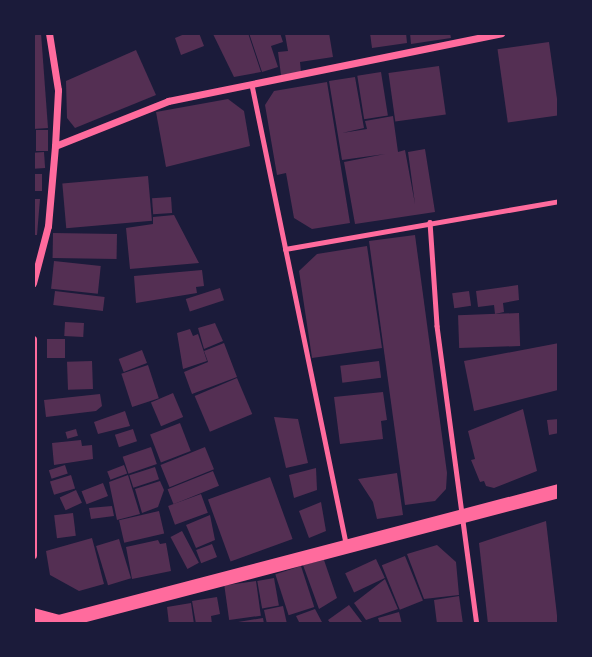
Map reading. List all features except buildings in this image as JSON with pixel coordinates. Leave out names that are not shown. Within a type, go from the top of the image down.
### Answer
[{"type":"main road","points":[[33,615],[59,622],[346,545],[463,519],[559,491]]},
{"type":"street","points":[[33,283],[48,226],[55,146],[58,90],[49,33]]},
{"type":"street","points":[[55,146],[169,101],[500,33]]},
{"type":"street","points":[[33,339],[33,555]]},
{"type":"lane","points":[[252,85],[346,545]]},
{"type":"lane","points":[[285,249],[559,201]]},
{"type":"lane","points":[[430,222],[437,326],[477,624]]}]
